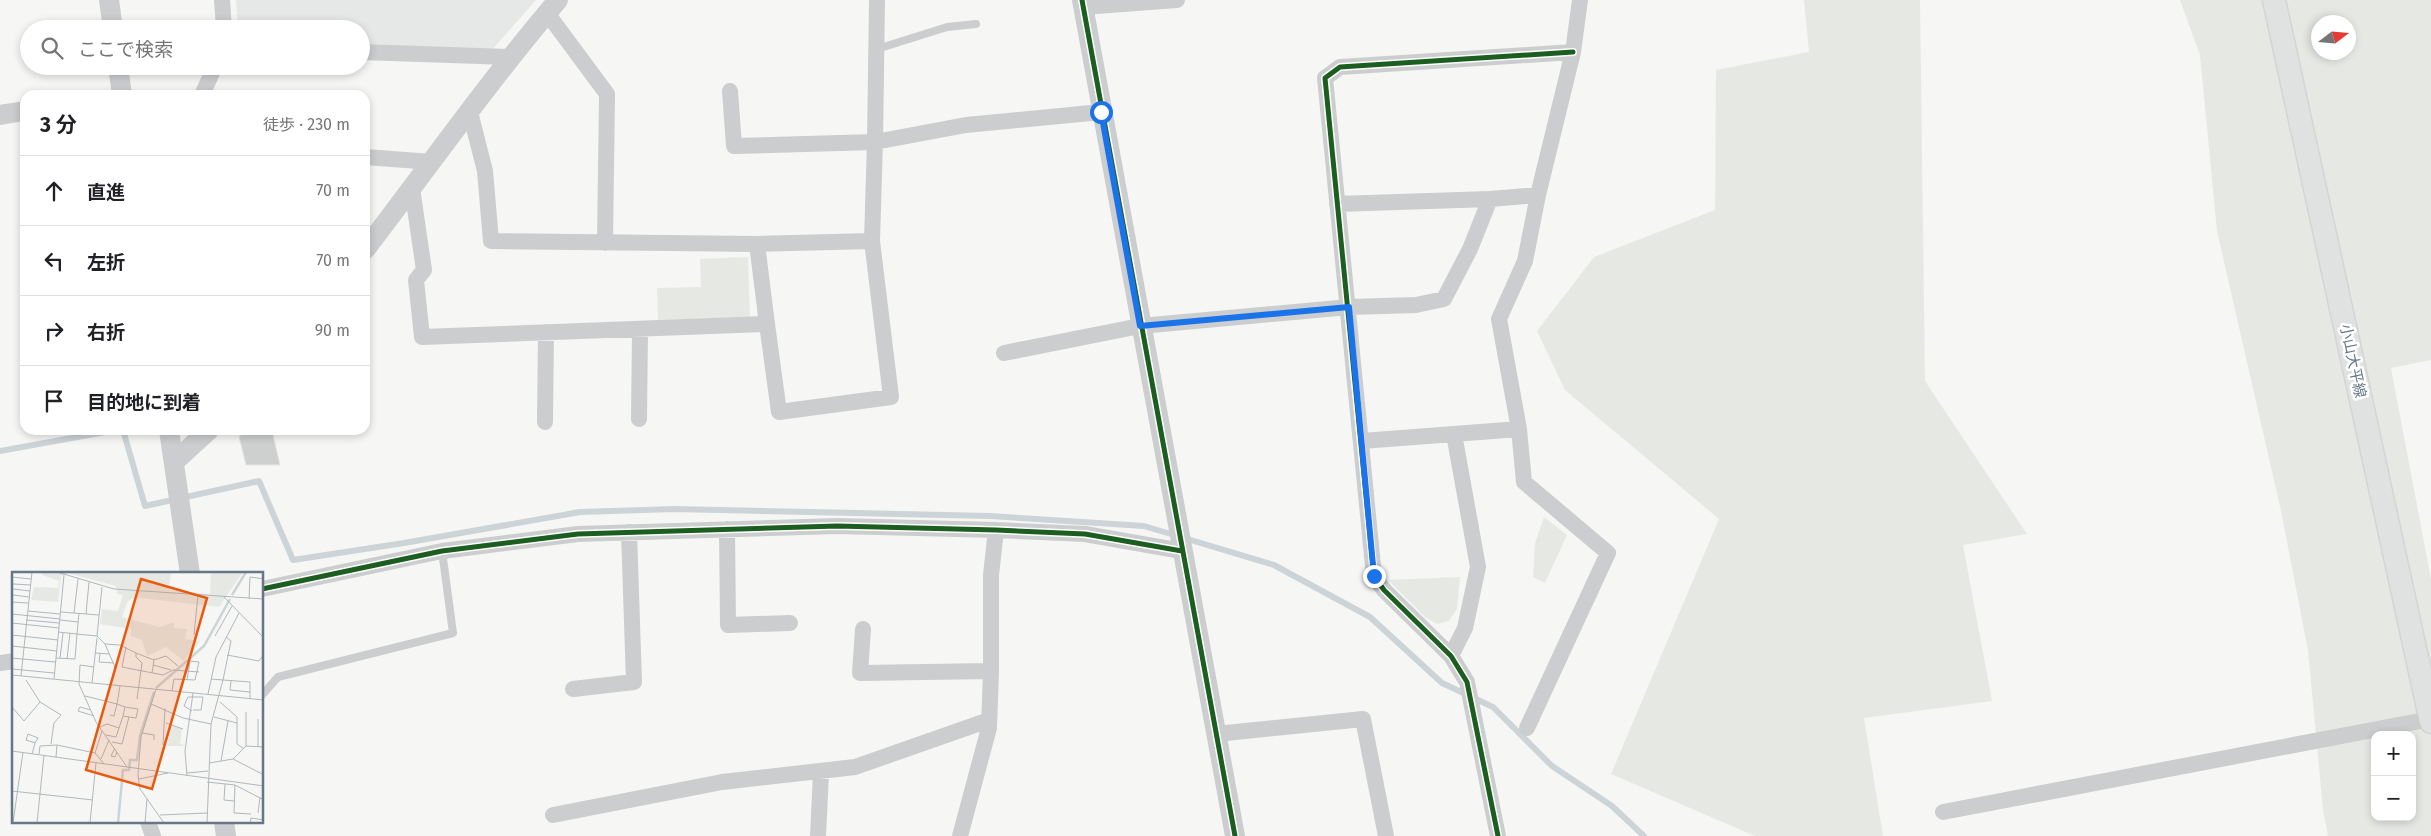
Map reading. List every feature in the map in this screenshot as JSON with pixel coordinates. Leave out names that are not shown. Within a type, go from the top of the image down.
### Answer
[{"type":"main road","name":"小山大平線","points":[[2274,0],[2431,720]]},
{"type":"street","points":[[108,0],[111,20]]},
{"type":"street","points":[[222,0],[223,20]]},
{"type":"street","points":[[757,244],[780,412],[891,397],[872,241],[877,0]]},
{"type":"street","points":[[1177,0],[1082,4],[1235,836]]},
{"type":"street","points":[[1527,728],[1608,553],[1524,482],[1519,429],[1499,319],[1525,261],[1538,195],[1573,52],[1580,0]]},
{"type":"street","points":[[370,243],[509,58],[552,7],[608,94],[605,243]]},
{"type":"street","points":[[370,52],[509,58]]},
{"type":"street","points":[[1498,836],[1468,682],[1451,656],[1384,590],[1374,576],[1325,78],[1331,72],[1340,68],[1573,52]]},
{"type":"street","points":[[118,75],[119,90]]},
{"type":"street","points":[[204,90],[211,75]]},
{"type":"street","points":[[730,91],[734,146],[875,142],[966,125],[1101,112]]},
{"type":"street","points":[[0,115],[20,112]]},
{"type":"street","points":[[470,112],[485,171],[491,241],[757,244],[872,241]]},
{"type":"street","points":[[370,157],[432,162]]},
{"type":"street","points":[[412,188],[424,270],[416,280],[422,337],[767,324]]},
{"type":"street","points":[[1337,204],[1490,199],[1538,195]]},
{"type":"street","points":[[1004,353],[1140,326],[1349,307],[1416,305],[1444,299],[1470,249],[1490,199]]},
{"type":"street","points":[[640,329],[640,419]]},
{"type":"street","points":[[544,422],[546,332]]},
{"type":"street","points":[[1362,442],[1519,429]]},
{"type":"street","points":[[1451,656],[1465,628],[1478,567],[1454,434]]},
{"type":"street","points":[[170,435],[190,572]]},
{"type":"street","points":[[174,462],[204,435]]},
{"type":"street","points":[[264,589],[442,551],[578,534],[837,526],[996,530],[1086,534],[1182,551]]},
{"type":"street","points":[[727,529],[728,624],[790,624]]},
{"type":"street","points":[[960,836],[989,720],[991,575],[996,530]]},
{"type":"street","points":[[573,689],[634,682],[629,532]]},
{"type":"street","points":[[863,629],[860,673],[991,671]]},
{"type":"street","points":[[1216,734],[1363,719],[1386,836]]},
{"type":"street","points":[[553,815],[722,782],[821,773],[855,767],[989,720]]},
{"type":"street","points":[[1943,812],[2431,720]]},
{"type":"street","points":[[818,836],[821,773]]},
{"type":"street","points":[[149,824],[153,836]]},
{"type":"lane","points":[[877,49],[946,28],[976,24]]},
{"type":"lane","points":[[264,693],[278,678],[453,633],[442,551]]},
{"type":"shaded area","points":[[236,0],[536,0],[491,51],[370,44],[370,20],[237,20]]},
{"type":"shaded area","points":[[1804,0],[1920,0],[1925,381],[2027,534],[1963,545],[1992,701],[1864,718],[1883,836],[1755,836],[1611,774],[1719,519],[1565,390],[1537,331],[1594,257],[1715,210],[1716,70],[1809,52]]},
{"type":"shaded area","points":[[2180,0],[2431,0],[2431,360],[2391,368],[2431,579],[2431,836],[2328,836],[2323,810],[2308,650],[2281,511],[2217,231],[2200,55]]},
{"type":"shaded area","points":[[748,257],[750,317],[658,320],[657,288],[701,287],[700,259]]},
{"type":"shaded area","points":[[1544,517],[1567,535],[1545,583],[1533,577],[1535,543]]},
{"type":"shaded area","points":[[1460,577],[1457,609],[1449,621],[1437,624],[1425,617],[1388,580]]},
{"type":"building","points":[[240,435],[273,435],[280,465],[246,465],[239,437]]},
{"type":"waterway","points":[[0,451],[88,435]]},
{"type":"waterway","points":[[124,435],[145,506],[259,481],[293,560],[404,543],[580,512],[675,509],[990,516],[1144,526],[1274,565],[1370,617],[1442,683],[1493,707],[1552,766],[1612,806],[1644,836]]},
{"type":"cycle path","points":[[1082,0],[1235,836]]},
{"type":"cycle path","points":[[1498,836],[1467,682],[1451,656],[1384,590],[1374,576],[1325,78],[1340,67],[1573,52]]},
{"type":"cycle path","points":[[264,589],[442,551],[578,534],[837,526],[996,530],[1085,534],[1182,551]]},
{"type":"route","points":[[1101,112],[1140,326],[1349,307],[1374,576]]}]
